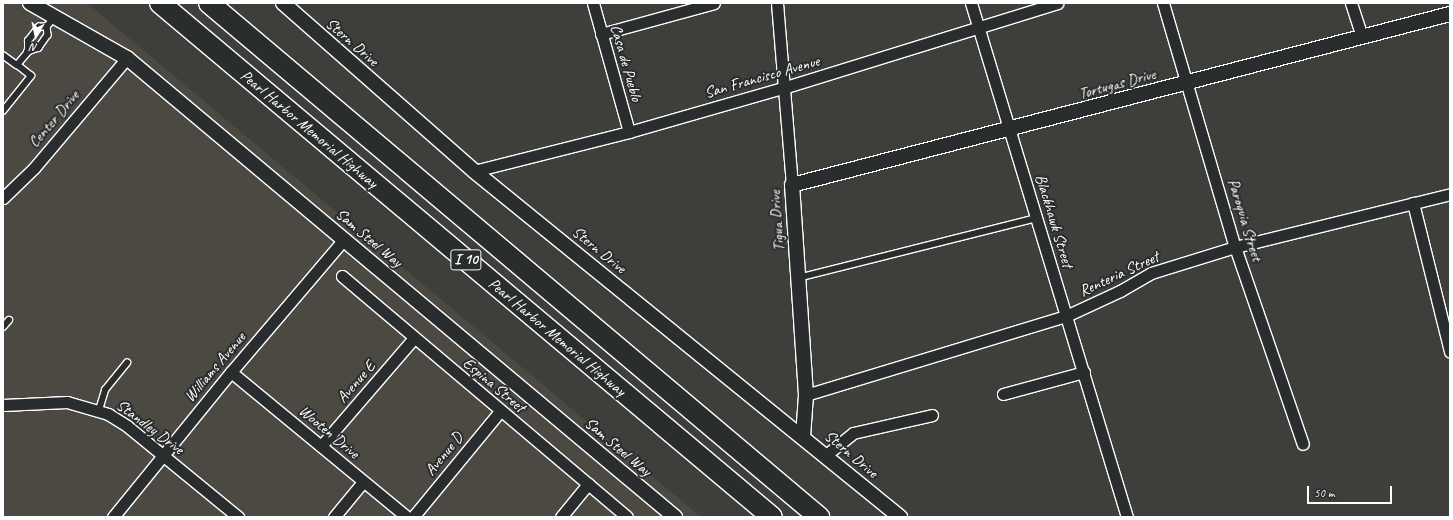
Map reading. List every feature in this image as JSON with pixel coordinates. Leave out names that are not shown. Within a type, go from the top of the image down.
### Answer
[{"type":"highway","name":"Pearl Harbor Memorial Highway","points":[[160,3],[772,517]]},
{"type":"highway","name":"Pearl Harbor Memorial Highway","points":[[209,3],[819,517]]},
{"type":"street","name":"Sam Steel Way","points":[[30,3],[51,21],[127,58],[675,517]]},
{"type":"street","name":"Stern Drive","points":[[283,3],[474,171],[900,517]]},
{"type":"street","name":"Casa de Pueblo","points":[[593,3],[630,132]]},
{"type":"street","points":[[601,34],[714,3]]},
{"type":"street","name":"Tigua Drive","points":[[777,3],[786,87],[806,395],[803,437]]},
{"type":"street","name":"Blackhawk Street","points":[[971,3],[1011,130],[1036,218],[1127,517]]},
{"type":"street","name":"San Francisco Avenue","points":[[474,171],[630,132],[786,87],[1057,3]]},
{"type":"street","name":"Paroquia Street","points":[[1163,3],[1235,247],[1303,444]]},
{"type":"street","points":[[1351,3],[1362,37]]},
{"type":"street","name":"Tortugas Drive","points":[[792,185],[1011,130],[1450,14]]},
{"type":"street","name":"Center Drive","points":[[3,198],[34,168],[127,58]]},
{"type":"street","name":"Renteria Street","points":[[806,395],[1066,316],[1120,291],[1151,273],[1235,247],[1450,194]]},
{"type":"street","points":[[1413,203],[1450,351]]},
{"type":"street","name":"Williams Avenue","points":[[113,517],[231,372],[344,239]]},
{"type":"street","name":"Espina Street","points":[[342,276],[627,517]]},
{"type":"street","name":"Avenue E","points":[[321,446],[414,338]]},
{"type":"street","name":"Wooten Drive","points":[[231,372],[407,517]]},
{"type":"street","points":[[1003,394],[1084,372]]},
{"type":"street","name":"Standley Drive","points":[[3,405],[68,402],[99,410],[127,426],[238,517]]},
{"type":"street","name":"Avenue D","points":[[413,517],[500,411]]},
{"type":"street","points":[[826,456],[854,433],[932,415]]},
{"type":"street","points":[[334,517],[363,482]]},
{"type":"street","points":[[562,517],[588,484]]},
{"type":"lane","points":[[28,52],[28,41],[39,27],[51,21]]},
{"type":"lane","points":[[17,65],[28,52],[39,48],[48,34],[51,21]]},
{"type":"lane","points":[[3,54],[31,76],[3,111]]},
{"type":"lane","points":[[798,279],[1036,218]]},
{"type":"lane","points":[[3,327],[10,320]]},
{"type":"lane","points":[[99,410],[105,390],[127,363]]},
{"type":"shaded area","points":[[3,3],[87,3],[701,517],[3,517]]}]
